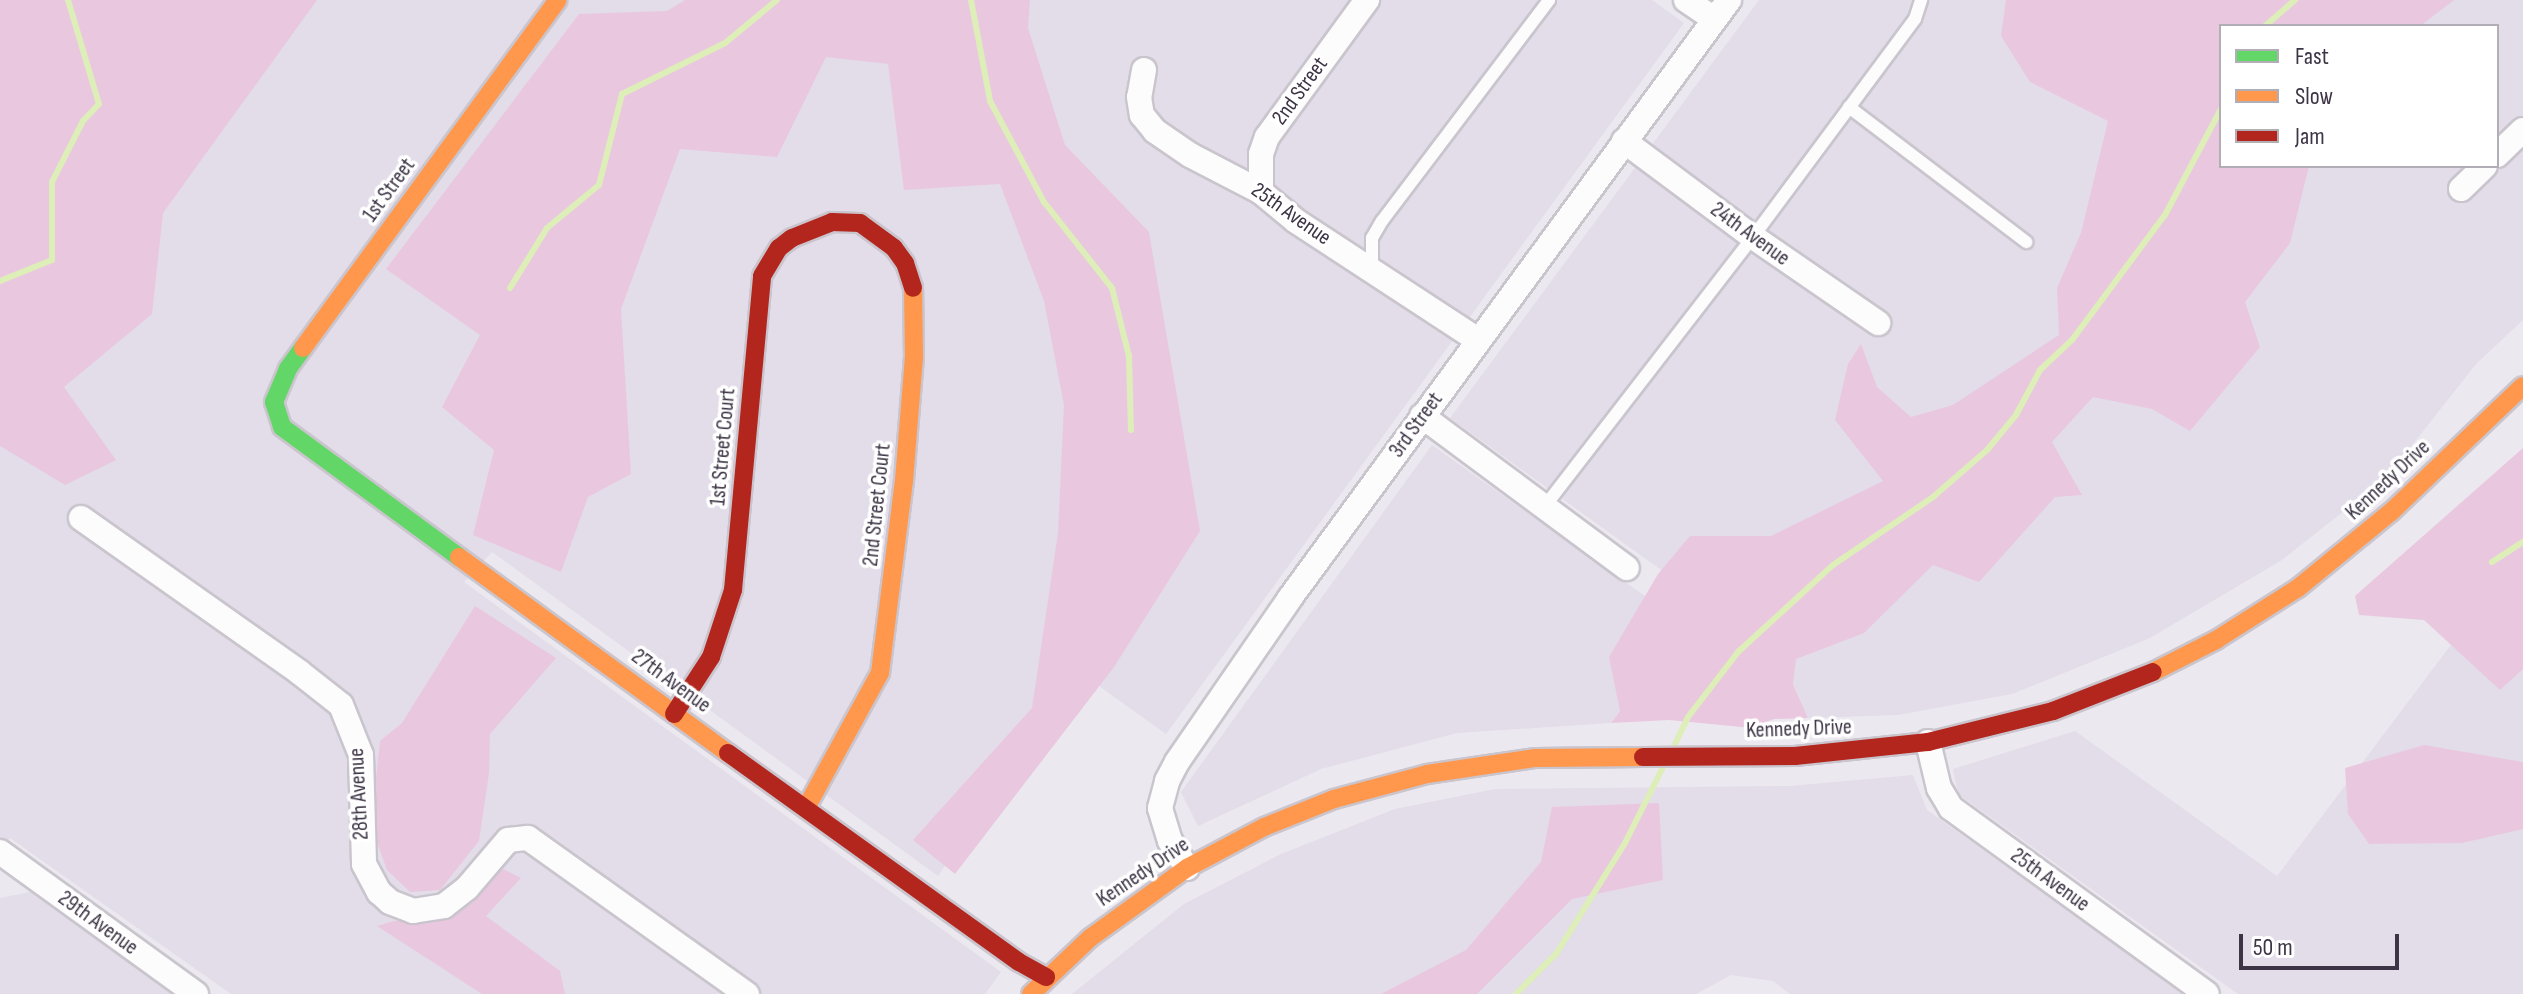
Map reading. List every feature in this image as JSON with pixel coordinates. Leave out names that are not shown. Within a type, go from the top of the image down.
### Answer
[{"type":"street","name":"1st Street","points":[[276,414],[274,402],[288,369],[558,0]]},
{"type":"street","name":"2nd Street","points":[[1261,192],[1261,154],[1267,137],[1367,0]]},
{"type":"street","points":[[1686,0],[1722,9]]},
{"type":"street","name":"3rd Street","points":[[1187,868],[1163,822],[1160,808],[1167,781],[1290,598],[1722,9]]},
{"type":"street","name":"25th Avenue","points":[[1144,70],[1139,97],[1146,122],[1190,155],[1261,192],[1296,221],[1478,340]]},
{"type":"street","points":[[2499,153],[2523,130]]},
{"type":"street","name":"24th Avenue","points":[[1624,141],[1753,237],[1878,323]]},
{"type":"street","points":[[2461,189],[2483,168]]},
{"type":"street","name":"1st Street Court","points":[[674,714],[711,657],[733,590],[762,276],[779,248],[792,238],[812,227],[846,221]]},
{"type":"street","name":"2nd Street Court","points":[[806,808],[872,694],[885,652],[914,356],[916,307],[905,263],[870,228],[846,221]]},
{"type":"street","name":"Kennedy Drive","points":[[1031,994],[1090,938],[1187,868],[1264,827],[1334,799],[1476,764],[1536,758],[1837,754],[1928,742],[2053,711],[2169,665],[2216,640],[2343,555],[2523,386]]},
{"type":"street","name":"27th Avenue","points":[[276,414],[288,435],[1019,962],[1046,977]]},
{"type":"street","points":[[1422,416],[1627,568]]},
{"type":"street","name":"28th Avenue","points":[[81,518],[341,705],[361,755],[364,864],[379,892],[390,902],[413,911],[444,906],[467,888],[508,840],[528,838],[747,994]]},
{"type":"street","name":"25th Avenue","points":[[1928,742],[1939,788],[1951,808],[2207,994]]},
{"type":"street","name":"29th Avenue","points":[[4,864],[196,994]]},
{"type":"lane","points":[[1372,268],[1372,238],[1382,221],[1549,0]]},
{"type":"lane","points":[[1545,506],[1753,237],[1915,19],[1921,0]]},
{"type":"lane","points":[[1849,107],[2026,242]]},
{"type":"shaded area","points":[[0,0],[1652,0],[1684,23],[1166,734],[1078,671],[938,876],[492,552],[464,582],[1001,972],[985,994],[231,994],[10,838],[0,850]]},
{"type":"shaded area","points":[[0,0],[317,0],[163,213],[152,314],[64,387],[116,460],[65,485],[0,446]]},
{"type":"shaded area","points":[[685,0],[1030,0],[1028,28],[1065,145],[1149,232],[1200,531],[1114,667],[955,874],[913,840],[1032,708],[1058,533],[1064,405],[1044,301],[1000,184],[904,190],[888,64],[826,57],[777,157],[680,149],[621,309],[631,474],[588,497],[561,572],[473,535],[494,450],[442,407],[480,335],[386,269],[579,14],[667,11]]},
{"type":"shaded area","points":[[1759,0],[2523,0],[2523,320],[2476,364],[2387,477],[2282,560],[2150,638],[2012,694],[1898,715],[1808,718],[1782,657],[1450,418]]},
{"type":"shaded area","points":[[2006,0],[2454,0],[2423,24],[2219,24],[2219,168],[2309,168],[2290,243],[2245,302],[2260,347],[2190,431],[2152,409],[2093,397],[2052,442],[2082,495],[2055,497],[1979,582],[1933,565],[1864,633],[1796,659],[1793,684],[1808,718],[1774,719],[1752,728],[1669,720],[1611,723],[1620,711],[1609,657],[1658,574],[1690,536],[1771,536],[1883,481],[1835,420],[1848,364],[1861,344],[1877,387],[1911,417],[1953,405],[2059,335],[2057,288],[2081,233],[2108,121],[2030,82],[2001,36]]},
{"type":"shaded area","points":[[1432,445],[1683,623],[1611,723],[1457,733],[1321,769],[1198,826],[1181,792]]},
{"type":"shaded area","points":[[2523,448],[2523,669],[2500,690],[2424,620],[2359,615],[2355,596]]},
{"type":"shaded area","points":[[2523,549],[2523,994],[2238,994],[1958,794],[1953,769],[2075,731],[2277,876]]},
{"type":"shaded area","points":[[475,606],[556,658],[490,734],[489,773],[479,841],[440,890],[410,892],[387,870],[371,825],[380,741],[402,723]]},
{"type":"shaded area","points":[[2424,745],[2523,762],[2523,829],[2462,843],[2369,844],[2348,814],[2345,768]]},
{"type":"shaded area","points":[[1913,775],[1927,810],[2184,994],[1790,994],[1773,981],[1731,975],[1696,994],[1072,994],[1184,904],[1281,854],[1395,809],[1495,789],[1790,786]]},
{"type":"shaded area","points":[[1659,803],[1663,880],[1572,899],[1477,994],[1381,994],[1466,950],[1541,862],[1552,807]]},
{"type":"shaded area","points":[[503,869],[521,878],[486,916],[560,971],[565,994],[482,994],[377,926],[394,921],[447,919]]},
{"type":"shaded area","points":[[30,892],[172,994],[0,994],[0,898]]},
{"type":"waterway","points":[[0,281],[52,260],[52,182],[83,121],[99,104],[68,0]]},
{"type":"waterway","points":[[510,288],[547,228],[599,185],[622,94],[725,43],[777,0]]},
{"type":"waterway","points":[[971,0],[990,101],[1044,202],[1112,288],[1129,356],[1131,430]]},
{"type":"waterway","points":[[2267,24],[2295,0]]},
{"type":"waterway","points":[[1674,746],[1688,717],[1738,652],[1833,565],[1933,497],[1987,450],[2016,415],[2040,370],[2072,340],[2165,215],[2219,113]]},
{"type":"waterway","points":[[2492,562],[2523,542]]},
{"type":"waterway","points":[[1516,994],[1556,954],[1625,843],[1663,767]]},
{"type":"traffic: fast","points":[[303,348],[288,369],[274,402],[282,427],[459,557]]},
{"type":"traffic: slow","points":[[303,348],[558,0]]},
{"type":"traffic: slow","points":[[806,808],[880,673],[904,481],[914,356],[913,288]]},
{"type":"traffic: slow","points":[[2153,672],[2216,640],[2298,588],[2391,512],[2523,386]]},
{"type":"traffic: slow","points":[[459,557],[728,753]]},
{"type":"traffic: slow","points":[[1031,994],[1090,938],[1187,868],[1264,827],[1334,799],[1427,774],[1536,758],[1643,757]]},
{"type":"traffic: jam","points":[[674,714],[711,657],[733,590],[762,276],[779,248],[792,238],[832,222],[860,223],[894,248],[905,263],[913,288]]},
{"type":"traffic: jam","points":[[1643,757],[1795,756],[1928,742],[2053,711],[2153,672]]},
{"type":"traffic: jam","points":[[728,753],[1019,962],[1046,977]]}]
